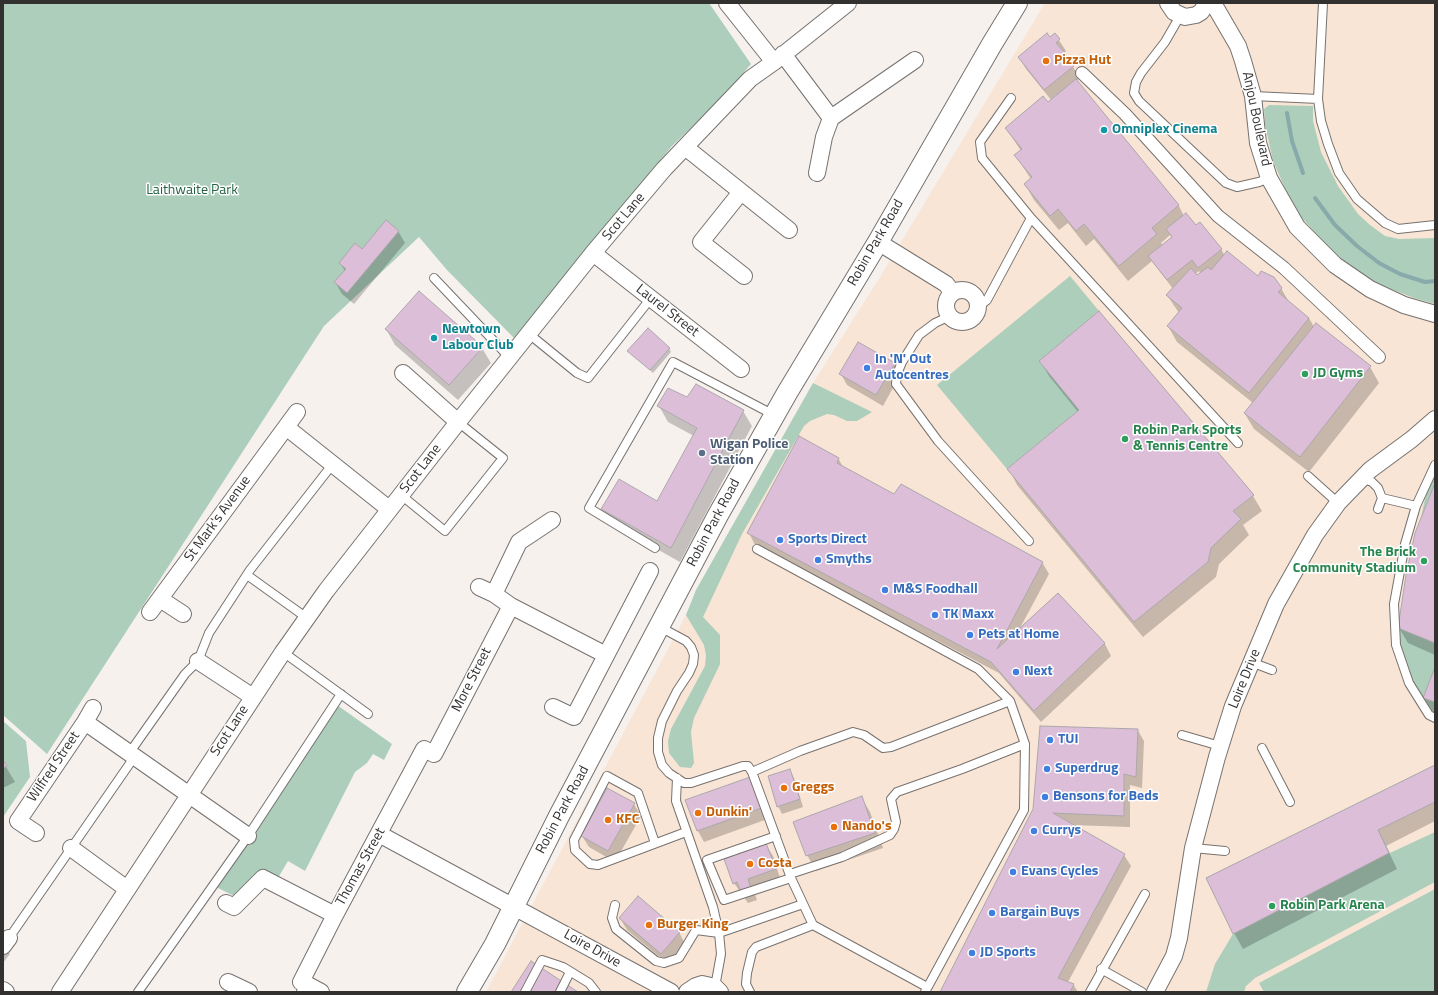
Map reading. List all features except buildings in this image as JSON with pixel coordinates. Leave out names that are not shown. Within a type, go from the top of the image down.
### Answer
[{"type":"street","points":[[727,3],[779,58],[831,118]]},
{"type":"street","name":"Scot Lane","points":[[60,992],[283,652],[389,509],[458,422],[593,253],[685,146],[750,79],[848,3]]},
{"type":"street","name":"Robin Park Road","points":[[467,992],[514,907],[718,515],[774,415],[878,242],[923,161],[1017,3]]},
{"type":"street","points":[[1168,3],[1174,12],[1180,16]]},
{"type":"street","points":[[1196,15],[1201,12],[1207,3]]},
{"type":"street","name":"Anjou Boulevard","points":[[1212,3],[1238,46],[1253,96],[1258,143],[1269,178],[1297,227],[1335,265],[1370,289],[1404,304],[1435,314]]},
{"type":"street","name":"Anjou Boulevard","points":[[1180,16],[1185,17],[1196,15],[1216,23],[1229,33]]},
{"type":"street","points":[[817,173],[824,137],[831,118],[915,60]]},
{"type":"street","points":[[1082,73],[1125,114],[1218,216],[1284,268],[1379,356]]},
{"type":"street","points":[[685,146],[789,230]]},
{"type":"street","points":[[741,192],[701,242],[744,276]]},
{"type":"street","points":[[878,242],[946,284],[953,293]]},
{"type":"street","name":"Laurel Street","points":[[593,253],[741,369]]},
{"type":"street","points":[[963,290],[972,293],[978,302],[978,307],[974,316],[965,321],[960,321],[950,316],[946,307],[949,297],[953,293],[963,290]]},
{"type":"street","points":[[403,373],[458,422]]},
{"type":"street","name":"St Mark's Avenue","points":[[183,614],[155,605],[297,412]]},
{"type":"street","name":"Loire Drive","points":[[1155,992],[1174,956],[1179,938],[1193,848],[1200,816],[1220,746],[1276,604],[1315,535],[1338,503],[1370,470],[1412,439],[1435,419]]},
{"type":"street","points":[[286,427],[389,509]]},
{"type":"street","points":[[494,594],[519,542],[552,520]]},
{"type":"street","points":[[553,707],[574,717],[650,571]]},
{"type":"street","points":[[479,587],[494,594],[511,606],[606,655]]},
{"type":"street","name":"More Street","points":[[434,754],[511,606]]},
{"type":"street","points":[[198,661],[253,697]]},
{"type":"street","points":[[84,722],[93,708]]},
{"type":"street","name":"Wilfred Street","points":[[36,833],[18,821],[84,722],[248,836]]},
{"type":"street","name":"Thomas Street","points":[[311,990],[301,982],[335,915],[424,749],[434,754]]},
{"type":"street","name":"Loire Drive","points":[[379,834],[671,992]]},
{"type":"street","points":[[70,848],[128,889]]},
{"type":"street","points":[[226,903],[234,907],[263,878],[335,915]]},
{"type":"street","points":[[228,982],[249,992]]},
{"type":"street","points":[[687,992],[702,984],[717,990]]},
{"type":"lane","points":[[1323,3],[1318,99],[1321,121],[1333,160],[1339,173],[1357,198],[1385,223],[1398,229],[1435,225]]},
{"type":"lane","points":[[1180,16],[1165,42],[1141,73],[1136,82],[1134,93],[1139,101],[1226,183],[1237,187],[1269,178]]},
{"type":"lane","points":[[1253,96],[1318,99]]},
{"type":"lane","points":[[1011,98],[980,142],[982,158],[1031,218],[1238,443]]},
{"type":"lane","points":[[978,307],[988,300],[1031,218]]},
{"type":"lane","points":[[434,278],[510,358]]},
{"type":"lane","points":[[529,334],[577,373],[588,378],[650,298]]},
{"type":"lane","points":[[950,316],[936,323],[919,335],[902,362],[895,378],[896,384],[938,441],[1029,541]]},
{"type":"lane","points":[[655,548],[589,508],[673,362],[774,415]]},
{"type":"lane","points":[[400,495],[445,531],[504,458],[458,422]]},
{"type":"lane","points":[[6,942],[185,674],[198,661],[209,633],[247,575],[332,465]]},
{"type":"lane","points":[[1435,465],[1416,506],[1405,544],[1394,604],[1396,645],[1409,683],[1429,715],[1435,718]]},
{"type":"lane","points":[[1308,476],[1338,503]]},
{"type":"lane","points":[[1362,478],[1372,482],[1378,488],[1382,498],[1378,509]]},
{"type":"lane","points":[[1382,498],[1416,506]]},
{"type":"lane","points":[[660,627],[686,641],[691,647],[694,655],[693,664],[662,721],[658,738],[658,752],[662,764],[669,773],[684,783],[691,783],[743,766],[748,766],[752,772],[790,876],[813,925],[926,989],[1024,810],[1025,744],[1010,701],[978,669],[757,549]]},
{"type":"lane","points":[[247,575],[307,618]]},
{"type":"lane","points":[[283,652],[368,714]]},
{"type":"lane","points":[[1252,662],[1272,670]]},
{"type":"lane","points":[[138,992],[248,836],[341,694]]},
{"type":"lane","points":[[752,772],[800,751],[853,732],[864,735],[882,748],[891,747],[1010,701]]},
{"type":"lane","points":[[1182,735],[1220,746]]},
{"type":"lane","points":[[776,836],[707,860],[724,900],[842,857],[890,836],[896,822],[891,799],[897,792],[962,770],[1025,744]]},
{"type":"lane","points":[[1262,748],[1290,802]]},
{"type":"lane","points":[[655,843],[638,793],[607,776],[574,840],[574,850],[590,864],[598,865],[686,832]]},
{"type":"lane","points":[[677,778],[676,801],[713,907],[719,933],[721,954],[717,990]]},
{"type":"lane","points":[[1193,848],[1225,851]]},
{"type":"lane","points":[[1090,992],[1101,969],[1145,894]]},
{"type":"lane","points":[[615,905],[612,923],[616,929],[656,960],[664,963],[679,958],[696,930],[719,933],[803,904]]},
{"type":"lane","points":[[750,992],[746,984],[747,973],[752,952],[756,947],[813,925]]},
{"type":"lane","points":[[525,992],[542,960],[563,967],[589,983],[596,992]]},
{"type":"lane","points":[[1101,969],[1142,992]]},
{"type":"lane","points":[[560,992],[570,972]]},
{"type":"shaded area","points":[[1045,3],[1435,3],[1435,992],[486,992],[686,615],[696,590],[813,383],[880,277]]},
{"type":"green space","name":"Laithwaite Park","points":[[3,3],[709,3],[751,64],[723,97],[672,146],[514,338],[447,270],[419,237],[324,326],[47,754],[3,715]]},
{"type":"green space","points":[[1269,105],[1313,106],[1313,121],[1321,152],[1338,186],[1358,214],[1370,225],[1385,236],[1399,239],[1435,238],[1435,304],[1414,298],[1378,284],[1360,274],[1333,253],[1301,217],[1285,188],[1273,161],[1265,124],[1264,109]]},
{"type":"green space","points":[[1070,276],[1099,311],[1039,361],[1079,410],[1007,469],[937,385]]},
{"type":"green space","points":[[813,383],[872,412],[857,421],[847,421],[834,415],[827,414],[810,421],[804,426],[742,534],[703,617],[720,635],[720,664],[694,718],[691,732],[694,763],[691,768],[680,767],[669,753],[668,741],[671,729],[705,666],[706,655],[704,645],[686,615],[696,590]]},
{"type":"green space","name":"The Brick Community Stadium","points":[[1435,470],[1435,718],[1429,715],[1396,645],[1429,478]]},
{"type":"green space","points":[[337,705],[392,744],[384,760],[373,754],[367,763],[355,772],[305,871],[288,861],[278,878],[259,870],[244,893],[234,896],[216,887]]},
{"type":"green space","points":[[3,721],[26,741],[30,777],[3,817],[3,768],[7,766],[3,760]]},
{"type":"green space","name":"Robin Park Arena","points":[[1435,765],[1378,830],[1390,853],[1435,832],[1435,882],[1255,978],[1246,986],[1244,992],[1206,992],[1215,964],[1233,934],[1206,878]]},
{"type":"green space","points":[[1435,889],[1435,992],[1264,992],[1259,983]]},
{"type":"waterway","points":[[1287,113],[1292,141],[1303,173]]},
{"type":"waterway","points":[[1315,198],[1335,225],[1357,246],[1379,263],[1400,274],[1425,282],[1435,281]]},
{"type":"place","name":"Pizza Hut","points":[[1046,61]]},
{"type":"place","name":"Omniplex Cinema","points":[[1104,130]]},
{"type":"place","name":"Newtown Labour Club","points":[[434,338]]},
{"type":"place","name":"In 'N' Out Autocentres","points":[[867,368]]},
{"type":"place","name":"JD Gyms","points":[[1305,374]]},
{"type":"place","name":"Robin Park Sports & Tennis Centre","points":[[1125,439]]},
{"type":"place","name":"Wigan Police Station","points":[[702,453]]},
{"type":"place","name":"Sports Direct","points":[[780,540]]},
{"type":"place","name":"Smyths","points":[[818,560]]},
{"type":"place","name":"The Brick Community Stadium","points":[[1424,561]]},
{"type":"place","name":"M&S Foodhall","points":[[885,590]]},
{"type":"place","name":"TK Maxx","points":[[935,615]]},
{"type":"place","name":"Pets at Home","points":[[970,635]]},
{"type":"place","name":"Next","points":[[1016,672]]},
{"type":"place","name":"TUI","points":[[1050,740]]},
{"type":"place","name":"Superdrug","points":[[1047,769]]},
{"type":"place","name":"Greggs","points":[[784,788]]},
{"type":"place","name":"Bensons for Beds","points":[[1045,797]]},
{"type":"place","name":"Dunkin'","points":[[698,813]]},
{"type":"place","name":"KFC","points":[[608,820]]},
{"type":"place","name":"Nando's","points":[[834,827]]},
{"type":"place","name":"Currys","points":[[1034,831]]},
{"type":"place","name":"Costa","points":[[750,864]]},
{"type":"place","name":"Evans Cycles","points":[[1013,872]]},
{"type":"place","name":"Robin Park Arena","points":[[1272,906]]},
{"type":"place","name":"Bargain Buys","points":[[992,913]]},
{"type":"place","name":"Burger King","points":[[649,925]]},
{"type":"place","name":"JD Sports","points":[[972,953]]}]
